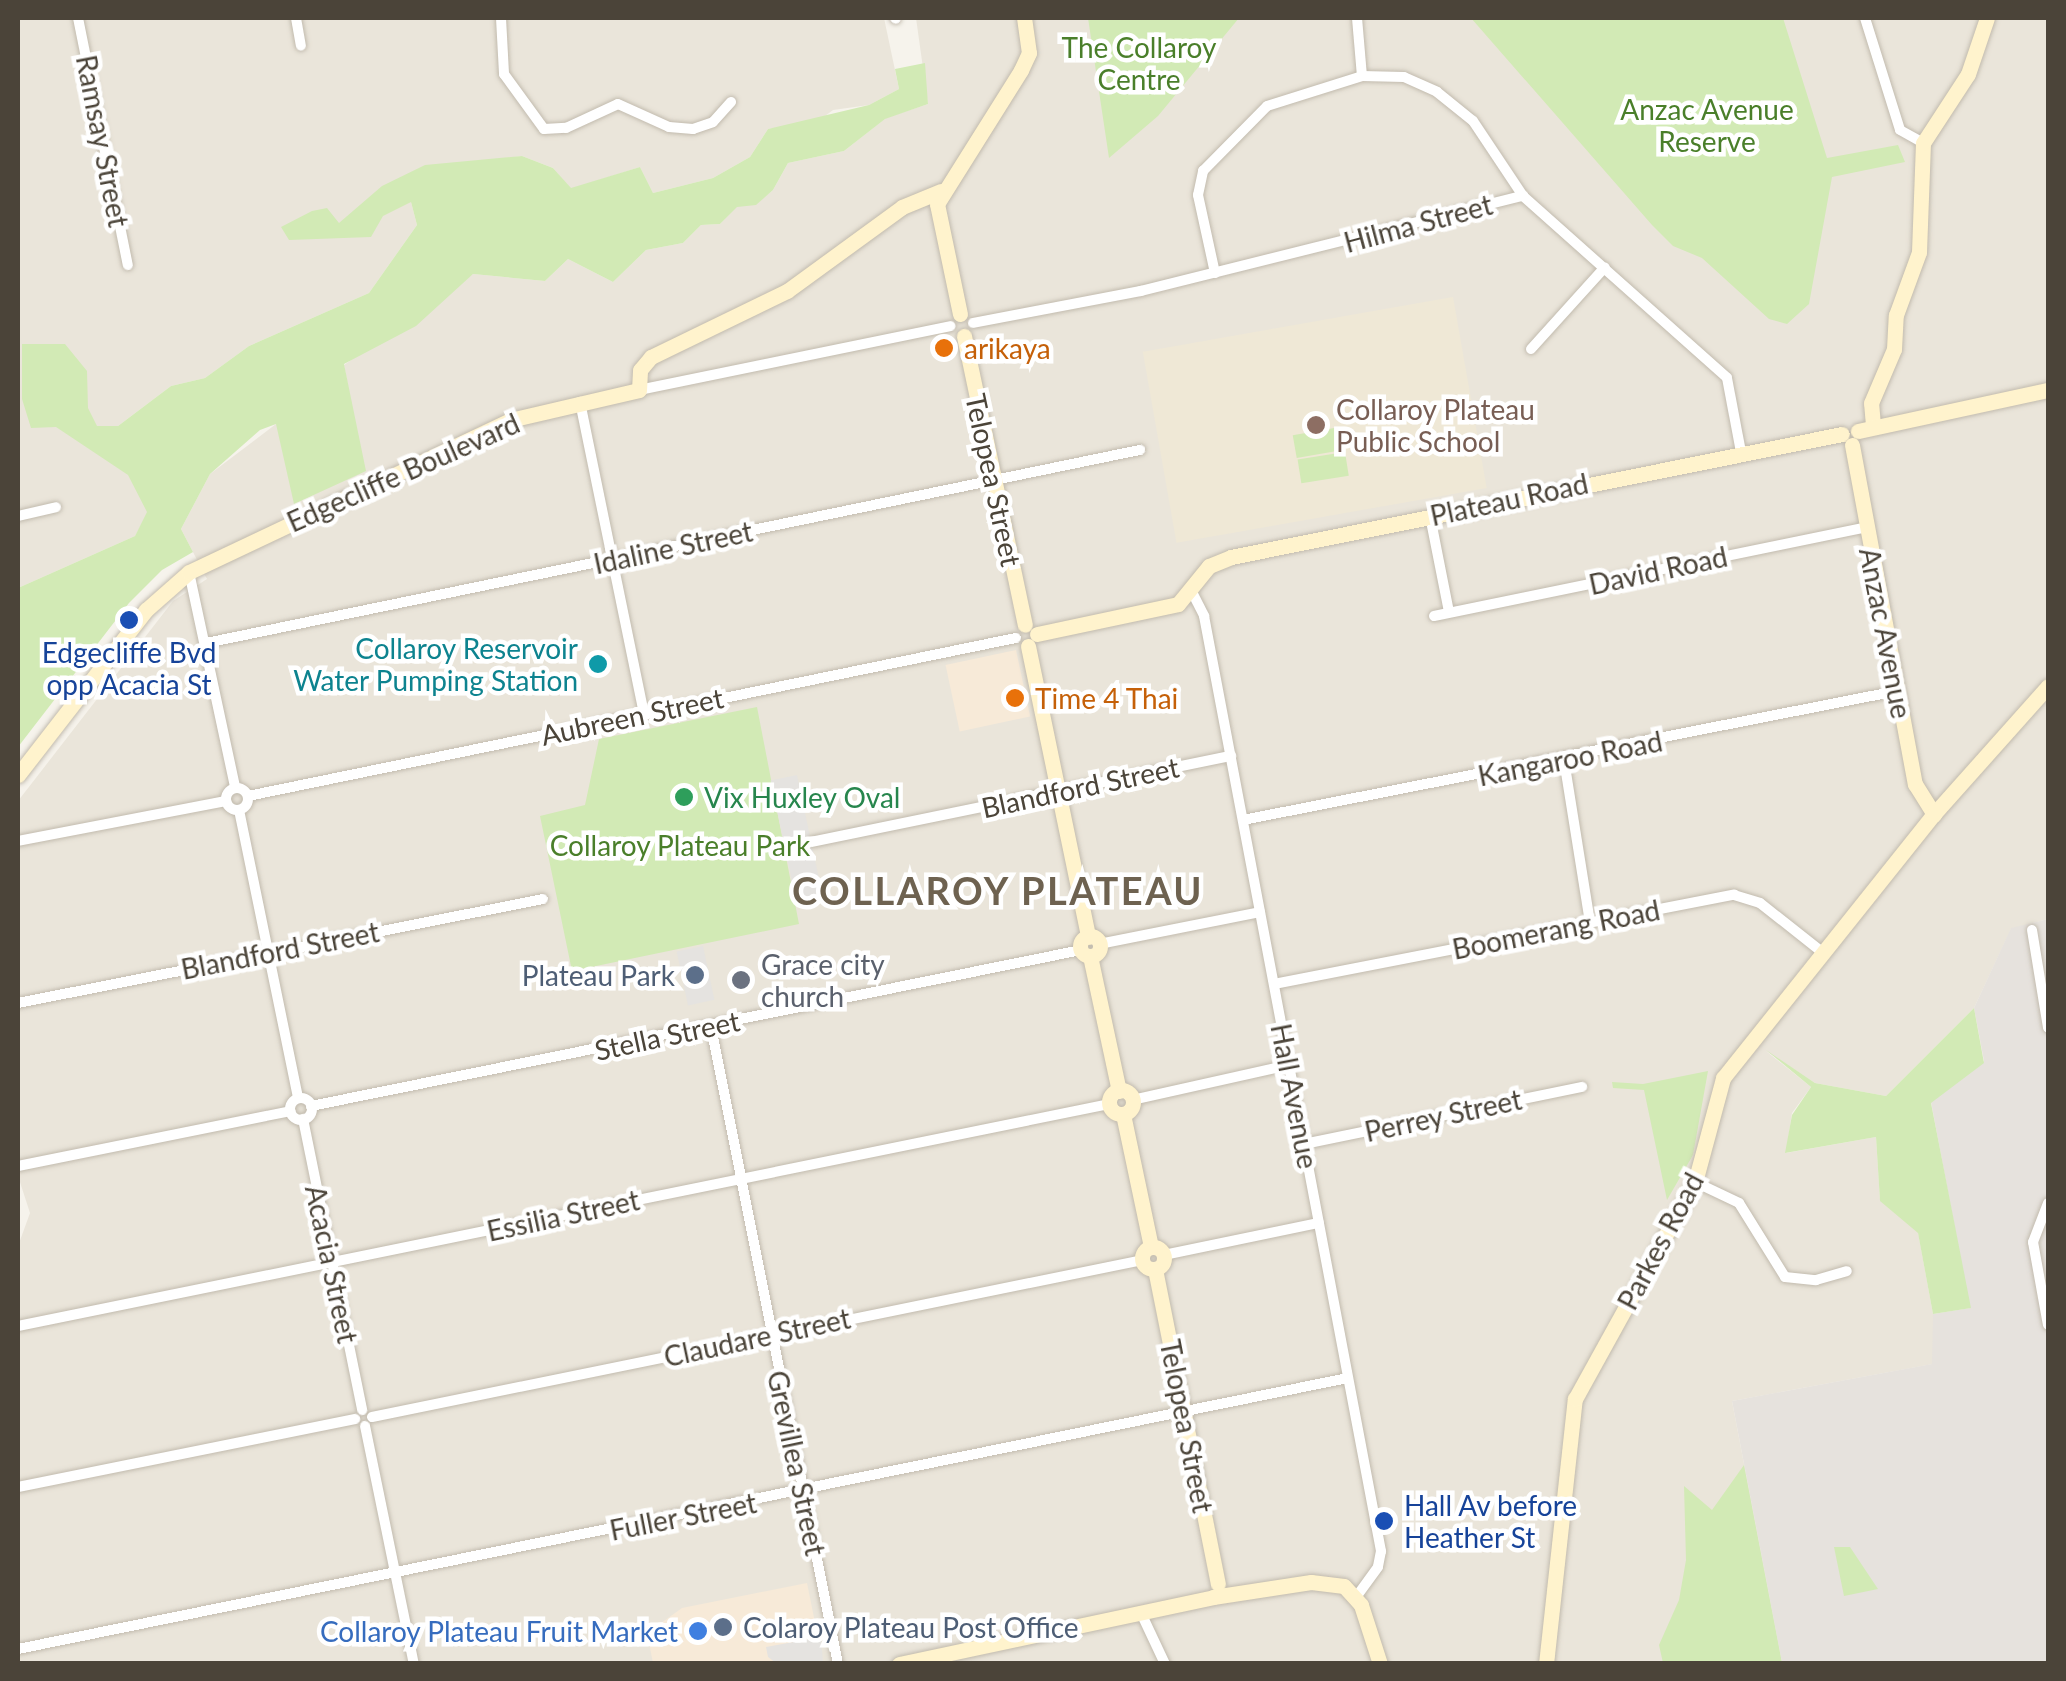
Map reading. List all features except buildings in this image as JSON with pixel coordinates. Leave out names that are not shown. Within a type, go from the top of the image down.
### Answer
[{"type":"street","name":"Ramsay Street","points":[[78,18],[128,266]]},
{"type":"street","points":[[296,18],[302,46]]},
{"type":"street","points":[[501,18],[510,85],[544,130],[566,128],[618,104],[669,127],[693,129],[713,122],[731,102]]},
{"type":"street","points":[[639,390],[640,370],[651,357],[787,292],[902,207],[940,190],[1021,70],[1029,53],[1024,18]]},
{"type":"street","points":[[1358,18],[1362,76]]},
{"type":"street","points":[[1865,18],[1898,126],[1923,143],[1968,74],[1986,18]]},
{"type":"street","points":[[1215,272],[1198,196],[1202,170],[1268,106],[1362,76],[1404,77],[1437,92],[1473,121],[1523,196]]},
{"type":"street","name":"Anzac Avenue","points":[[1923,143],[1919,252],[1896,315],[1894,348],[1856,433],[1866,527],[1896,691],[1918,795],[1934,814]]},
{"type":"street","name":"Telopea Street","points":[[940,190],[937,204],[1220,1592]]},
{"type":"street","name":"Hilma Street","points":[[639,390],[1215,272],[1523,196],[1727,378],[1741,452]]},
{"type":"street","points":[[1531,349],[1605,267]]},
{"type":"street","name":"Edgecliffe Boulevard","points":[[18,775],[159,594],[189,572],[510,420],[639,390]]},
{"type":"street","name":"Plateau Road","points":[[1192,592],[1210,566],[1224,559],[1741,452],[1856,433],[2048,390]]},
{"type":"street","points":[[580,402],[644,714]]},
{"type":"street","name":"Idaline Street","points":[[206,643],[1140,450]]},
{"type":"street","points":[[18,516],[56,506]]},
{"type":"street","points":[[1430,516],[1450,612]]},
{"type":"street","name":"David Road","points":[[1434,616],[1866,527]]},
{"type":"street","points":[[189,572],[236,788],[248,796],[239,810]]},
{"type":"street","name":"Aubreen Street","points":[[248,796],[1178,604],[1192,592]]},
{"type":"street","name":"Hall Avenue","points":[[1192,592],[1204,616],[1381,1551],[1356,1597]]},
{"type":"street","name":"Parkes Road","points":[[1546,1664],[1575,1398],[1694,1182],[1723,1078],[1934,814],[2048,686]]},
{"type":"street","name":"Kangaroo Road","points":[[1243,820],[1564,760],[1896,691]]},
{"type":"street","name":"Blandford Street","points":[[812,842],[1231,756]]},
{"type":"street","points":[[1564,760],[1590,922]]},
{"type":"street","points":[[18,841],[226,800],[236,788]]},
{"type":"street","points":[[226,800],[239,810],[270,952],[298,1098],[290,1111]]},
{"type":"street","name":"Boomerang Road","points":[[1274,984],[1734,895],[1760,903],[1822,952]]},
{"type":"street","name":"Blandford Street","points":[[18,1003],[544,899]]},
{"type":"street","name":"Stella Street","points":[[311,1106],[1260,912]]},
{"type":"street","points":[[2032,930],[2048,1028]]},
{"type":"street","name":"Grevillea Street","points":[[711,1027],[838,1664]]},
{"type":"street","name":"Essilia Street","points":[[18,1326],[1289,1065]]},
{"type":"street","name":"Perrey Street","points":[[1304,1144],[1582,1087]]},
{"type":"street","points":[[18,1166],[290,1111],[303,1119],[311,1106],[298,1098]]},
{"type":"street","name":"Acacia Street","points":[[303,1119],[414,1664]]},
{"type":"street","points":[[1694,1182],[1739,1203],[1784,1277],[1816,1280],[1847,1271]]},
{"type":"street","points":[[2048,1202],[2033,1242],[2048,1325]]},
{"type":"street","name":"Claudare Street","points":[[18,1487],[1319,1223]]},
{"type":"street","name":"Fuller Street","points":[[18,1649],[1348,1378]]},
{"type":"street","points":[[899,1664],[1220,1592],[1329,1581],[1356,1597],[1380,1664]]},
{"type":"street","points":[[1140,1613],[1165,1664]]},
{"type":"shaded area","points":[[18,18],[884,18],[899,89],[869,105],[833,110],[817,122],[768,129],[750,157],[713,178],[653,193],[640,167],[571,189],[553,168],[522,156],[481,161],[411,202],[417,225],[369,293],[249,346],[205,378],[171,386],[118,426],[148,512],[135,536],[18,588]]},
{"type":"shaded area","points":[[916,18],[2048,18],[2048,919],[2011,929],[1974,1008],[1886,1096],[1815,1083],[1766,1051],[1811,1087],[1792,1113],[1786,1153],[1876,1137],[1880,1200],[1918,1232],[1933,1314],[1933,1364],[1732,1401],[1782,1663],[18,1663],[18,1246],[30,1213],[18,1176],[18,801],[173,601],[207,579],[181,529],[210,474],[276,424],[359,444],[344,365],[473,274],[545,281],[568,259],[613,282],[646,250],[683,243],[701,225],[720,224],[737,206],[756,204],[773,190],[788,163],[844,151],[886,118],[928,104]]},
{"type":"shaded area","name":"Collaroy Plateau Public School","points":[[1453,297],[1487,488],[1176,543],[1143,352]]},
{"type":"shaded area","points":[[1016,650],[1030,717],[960,731],[946,665]]},
{"type":"shaded area","points":[[797,775],[823,899],[797,905],[771,781]]},
{"type":"shaded area","points":[[2048,919],[2048,1663],[1782,1663],[1732,1401],[1932,1364],[1933,1314],[1970,1308],[1931,1102],[1984,1061],[1974,1008],[2011,928]]},
{"type":"shaded area","name":"Plateau Park","points":[[703,946],[714,1000],[688,1005],[677,952]]},
{"type":"shaded area","points":[[807,1583],[823,1662],[653,1663],[647,1633],[682,1608]]},
{"type":"shaded area","points":[[821,1637],[823,1662],[776,1663],[768,1657],[766,1647]]},
{"type":"green space","name":"The Collaroy Centre","points":[[1088,18],[1239,18],[1158,116],[1109,158]]},
{"type":"green space","name":"Anzac Avenue Reserve","points":[[1471,18],[1783,18],[1827,158],[1898,145],[1905,162],[1832,177],[1809,304],[1787,324],[1769,319],[1702,258],[1673,246],[1652,225]]},
{"type":"green space","points":[[925,63],[928,104],[885,119],[844,151],[788,163],[773,190],[756,205],[737,207],[720,224],[701,225],[683,243],[646,250],[613,282],[568,259],[545,281],[473,274],[416,326],[344,364],[366,471],[294,504],[276,424],[260,430],[210,474],[181,529],[193,552],[162,570],[129,603],[18,747],[18,588],[135,536],[147,512],[128,475],[56,427],[31,428],[22,399],[22,344],[65,344],[87,371],[88,408],[97,426],[118,426],[171,386],[205,378],[249,346],[369,293],[417,225],[411,202],[383,216],[371,237],[289,240],[281,227],[312,211],[327,208],[339,223],[382,186],[425,165],[522,156],[553,168],[571,188],[640,167],[653,193],[713,178],[750,157],[768,129],[869,105],[899,89],[895,69]]},
{"type":"green space","points":[[1340,427],[1344,450],[1297,458],[1293,435]]},
{"type":"green space","points":[[1345,452],[1349,476],[1301,483],[1298,460]]},
{"type":"green space","name":"Collaroy Plateau Park","points":[[757,707],[799,924],[572,971],[540,816],[585,805],[599,739]]},
{"type":"green space","points":[[1974,1008],[1984,1063],[1931,1103],[1971,1308],[1933,1314],[1918,1233],[1880,1201],[1876,1137],[1785,1153],[1792,1115],[1811,1087],[1766,1050],[1815,1083],[1886,1096]]},
{"type":"green space","points":[[1708,1071],[1693,1155],[1667,1200],[1644,1090],[1613,1088],[1612,1082],[1643,1084]]},
{"type":"green space","points":[[1744,1465],[1782,1663],[1663,1663],[1659,1645],[1679,1600],[1686,1560],[1684,1486],[1712,1510]]},
{"type":"green space","points":[[1834,1547],[1850,1547],[1878,1589],[1844,1596]]},
{"type":"place","name":"arikaya","points":[[944,348]]},
{"type":"place","name":"Collaroy Plateau Public School","points":[[1316,425]]},
{"type":"place","name":"Edgecliffe Bvd opp Acacia St","points":[[129,620]]},
{"type":"place","name":"Collaroy Reservoir Water Pumping Station","points":[[598,664]]},
{"type":"place","name":"Time 4 Thai","points":[[1015,698]]},
{"type":"place","name":"Vix Huxley Oval","points":[[684,797]]},
{"type":"place","name":"Plateau Park","points":[[695,975]]},
{"type":"place","name":"Grace city church","points":[[741,980]]},
{"type":"place","name":"Hall Av before Heather St","points":[[1384,1521]]},
{"type":"place","name":"Colaroy Plateau Post Office","points":[[723,1627]]},
{"type":"place","name":"Collaroy Plateau Fruit Market","points":[[698,1631]]},
{"type":"district","name":"COLLAROY PLATEAU","points":[[998,891]]}]
